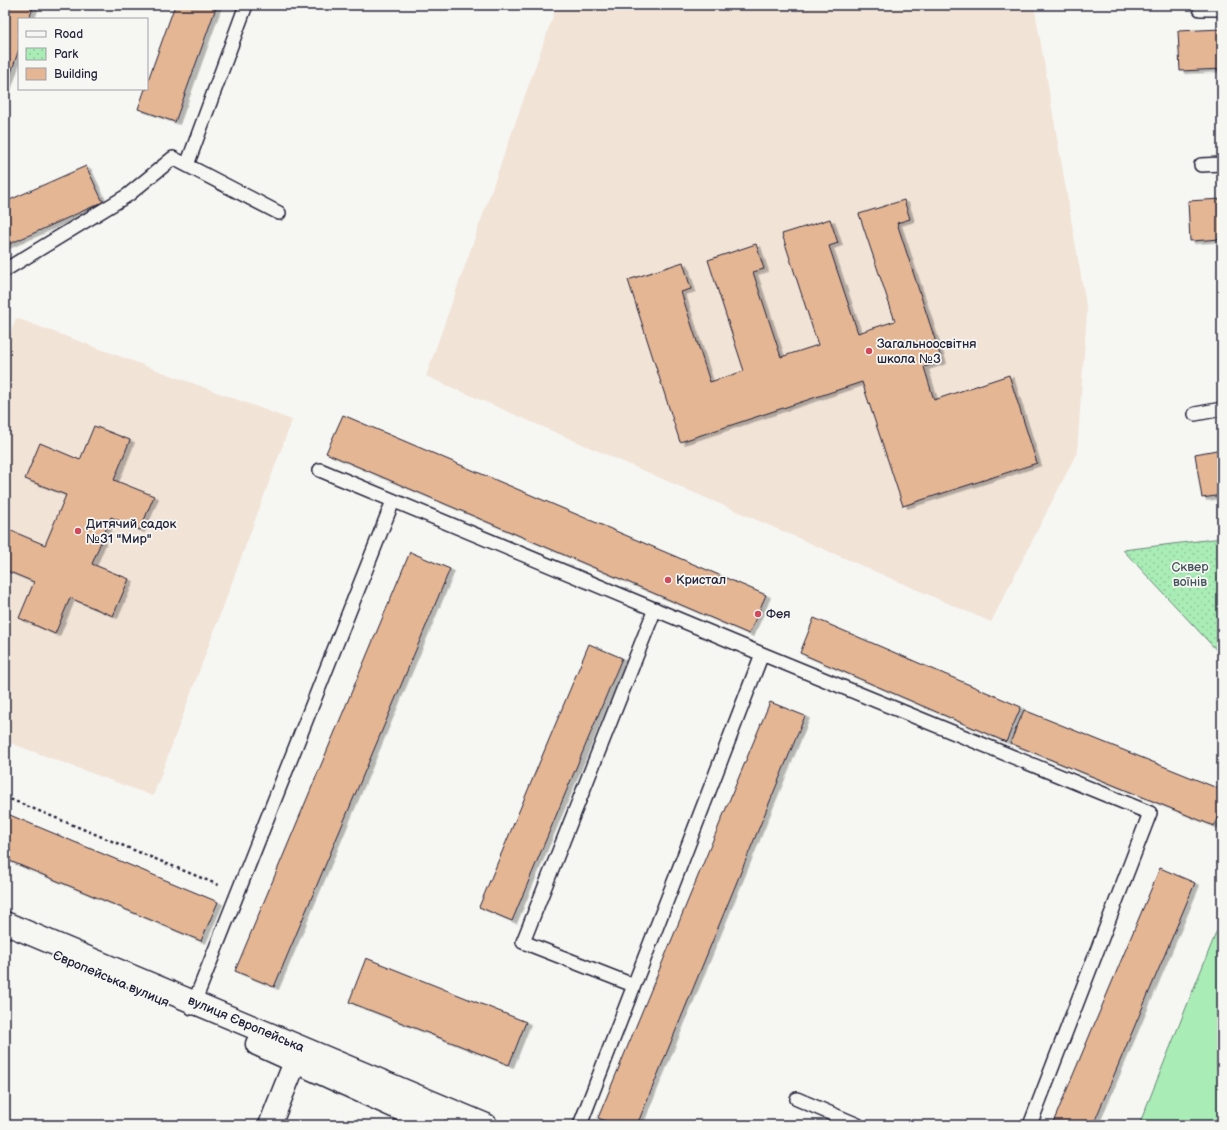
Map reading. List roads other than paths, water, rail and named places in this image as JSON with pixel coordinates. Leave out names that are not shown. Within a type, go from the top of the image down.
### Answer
[{"type":"street","name":"вулиця Європейська","points":[[5,923],[486,1125]]},
{"type":"street","name":"Європейська вулиця","points":[[5,933],[190,1013],[435,1125]]},
{"type":"street","points":[[270,1125],[295,1062]]},
{"type":"lane","points":[[187,165],[246,5]]},
{"type":"lane","points":[[1200,9],[1222,9]]},
{"type":"lane","points":[[5,270],[128,195],[173,158],[279,213]]},
{"type":"lane","points":[[1201,165],[1222,164]]},
{"type":"lane","points":[[1195,414],[1222,410]]},
{"type":"lane","points":[[320,470],[762,654],[1150,813],[1030,1125]]},
{"type":"lane","points":[[190,1013],[393,501]]},
{"type":"lane","points":[[633,985],[523,942],[655,609]]},
{"type":"lane","points":[[580,1125],[762,654]]},
{"type":"lane","points":[[797,1099],[858,1125]]},
{"type":"place","name":"Загальноосвітня школа №3","points":[[869,351]]},
{"type":"place","name":"Дитячий садок №31 \"Мир\"","points":[[78,531]]},
{"type":"place","name":"Кристал","points":[[668,580]]},
{"type":"place","name":"Фея","points":[[758,614]]},
{"type":"park label","name":"Сквер воїнів","points":[[1190,574]]}]
